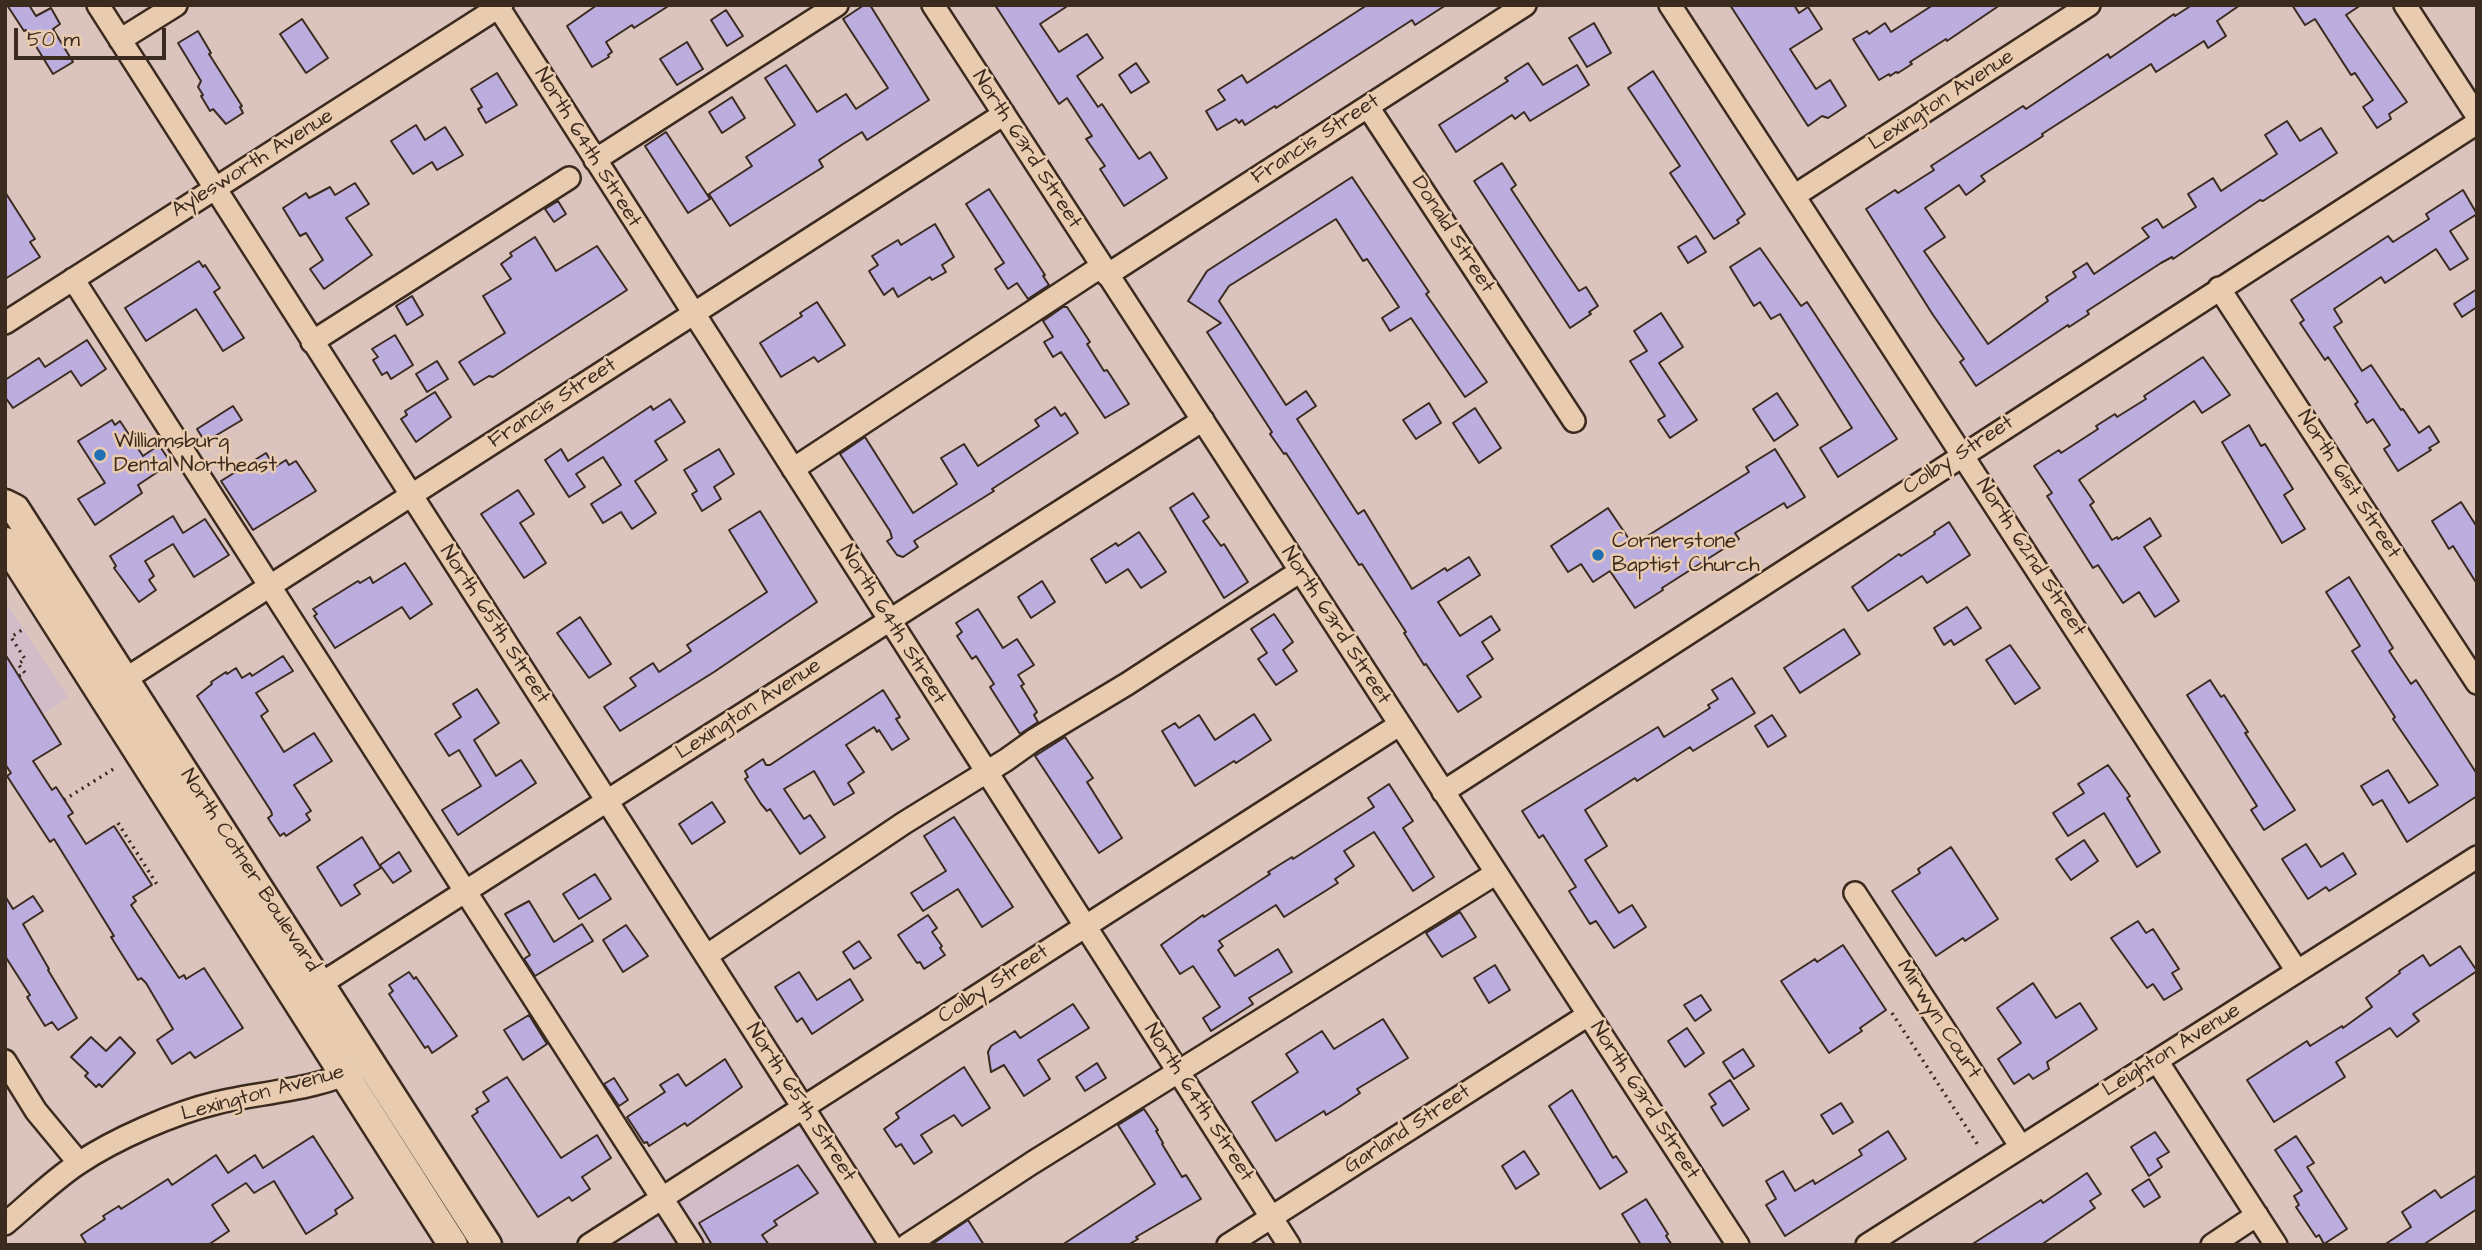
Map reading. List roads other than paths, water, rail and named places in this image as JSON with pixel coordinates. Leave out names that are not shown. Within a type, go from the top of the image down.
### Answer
[{"type":"main road","name":"North Cotner Boulevard","points":[[5,504],[15,509],[126,678],[487,1245]]},
{"type":"main road","name":"North Cotner Boulevard","points":[[5,542],[453,1245]]},
{"type":"street","name":"North 65th Street","points":[[98,5],[891,1245]]},
{"type":"street","points":[[120,40],[176,5]]},
{"type":"street","points":[[595,160],[837,5]]},
{"type":"street","name":"North 63rd Street","points":[[933,5],[1738,1245]]},
{"type":"street","name":"Francis Street","points":[[793,469],[1525,5]]},
{"type":"street","name":"North 62nd Street","points":[[1670,5],[2298,971]]},
{"type":"street","name":"Lexington Avenue","points":[[1794,196],[2090,5]]},
{"type":"street","points":[[2405,5],[2477,116]]},
{"type":"street","name":"North 64th Street","points":[[499,6],[985,773],[1289,1245]]},
{"type":"street","name":"Aylesworth Avenue","points":[[5,323],[499,6]]},
{"type":"street","name":"Donald Street","points":[[1368,107],[1574,421]]},
{"type":"street","name":"Francis Street","points":[[102,694],[1003,114]]},
{"type":"street","name":"Colby Street","points":[[1443,792],[2477,123]]},
{"type":"street","points":[[312,342],[569,178]]},
{"type":"street","points":[[73,279],[692,1245]]},
{"type":"street","name":"North 61st Street","points":[[2220,288],[2477,683]]},
{"type":"street","name":"Lexington Avenue","points":[[296,1000],[1203,420]]},
{"type":"street","points":[[706,956],[872,844],[1299,572]]},
{"type":"street","name":"Colby Street","points":[[589,1245],[1399,725]]},
{"type":"street","name":"Leighton Avenue","points":[[1867,1245],[2477,857]]},
{"type":"street","points":[[908,1245],[1032,1163],[1495,874]]},
{"type":"street","name":"Mirwyn Court","points":[[1855,893],[2021,1147]]},
{"type":"street","name":"Garland Street","points":[[1228,1245],[1588,1015]]},
{"type":"street","name":"Lexington Avenue","points":[[5,1224],[79,1163],[148,1127],[214,1103],[345,1075],[369,1060]]},
{"type":"street","points":[[5,1061],[36,1111],[79,1163]]},
{"type":"street","points":[[2157,1061],[2276,1245]]},
{"type":"street","points":[[2212,1245],[2257,1216]]},
{"type":"place","name":"Williamsburg Dental Northeast","points":[[100,455]]},
{"type":"place","name":"Cornerstone Baptist Church","points":[[1598,555]]}]
